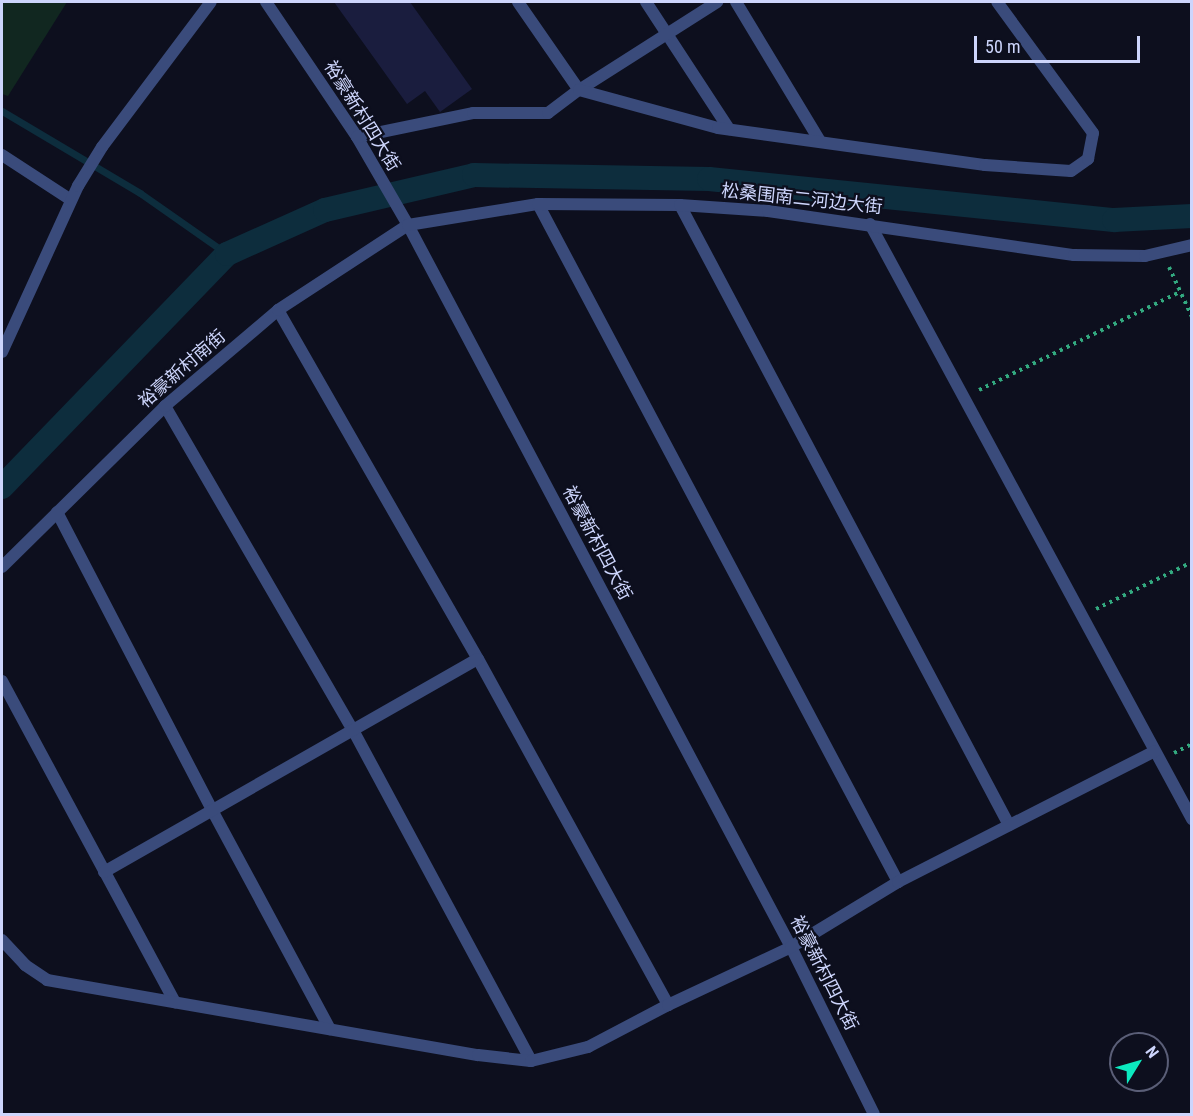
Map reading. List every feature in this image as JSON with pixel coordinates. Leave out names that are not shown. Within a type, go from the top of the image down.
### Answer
[{"type":"street","points":[[2,352],[78,186],[102,147],[211,2]]},
{"type":"street","name":"裕豪新村四大街","points":[[266,2],[357,136],[408,225],[791,947],[874,1114]]},
{"type":"street","points":[[518,2],[579,90],[729,129],[985,165],[1071,171],[1088,159],[1093,133],[997,2]]},
{"type":"street","points":[[646,2],[729,129]]},
{"type":"street","points":[[357,136],[473,113],[548,113],[579,90],[717,2]]},
{"type":"street","points":[[736,2],[820,141]]},
{"type":"street","points":[[2,155],[71,200]]},
{"type":"street","points":[[538,204],[898,882]]},
{"type":"street","name":"松桑围南二河边大街","points":[[408,225],[538,204],[680,205],[768,211],[1074,255],[1145,256],[1191,245]]},
{"type":"street","points":[[680,205],[1010,825]]},
{"type":"street","points":[[870,224],[1191,819]]},
{"type":"street","name":"裕豪新村南街","points":[[2,567],[165,406],[278,310],[408,225]]},
{"type":"street","points":[[278,310],[478,659],[668,1005]]},
{"type":"street","points":[[165,406],[353,730],[531,1061]]},
{"type":"street","points":[[57,512],[212,810],[330,1029]]},
{"type":"street","points":[[104,872],[478,659]]},
{"type":"street","points":[[2,681],[176,1002]]},
{"type":"street","points":[[2,940],[25,965],[47,980],[478,1055],[531,1061],[588,1047],[668,1005],[791,947],[898,882],[1155,751]]},
{"type":"path","points":[[1162,252],[1191,317]]},
{"type":"path","points":[[964,398],[1180,292]]},
{"type":"path","points":[[1082,615],[1191,562]]},
{"type":"green space","points":[[2,2],[67,2],[8,96],[2,94]]},
{"type":"building","points":[[334,2],[410,2],[472,89],[440,112],[425,91],[407,104]]},
{"type":"waterway","points":[[2,111],[140,193],[227,254]]},
{"type":"waterway","points":[[2,487],[227,254],[325,210],[474,175],[709,179],[1114,220],[1192,216]]}]
